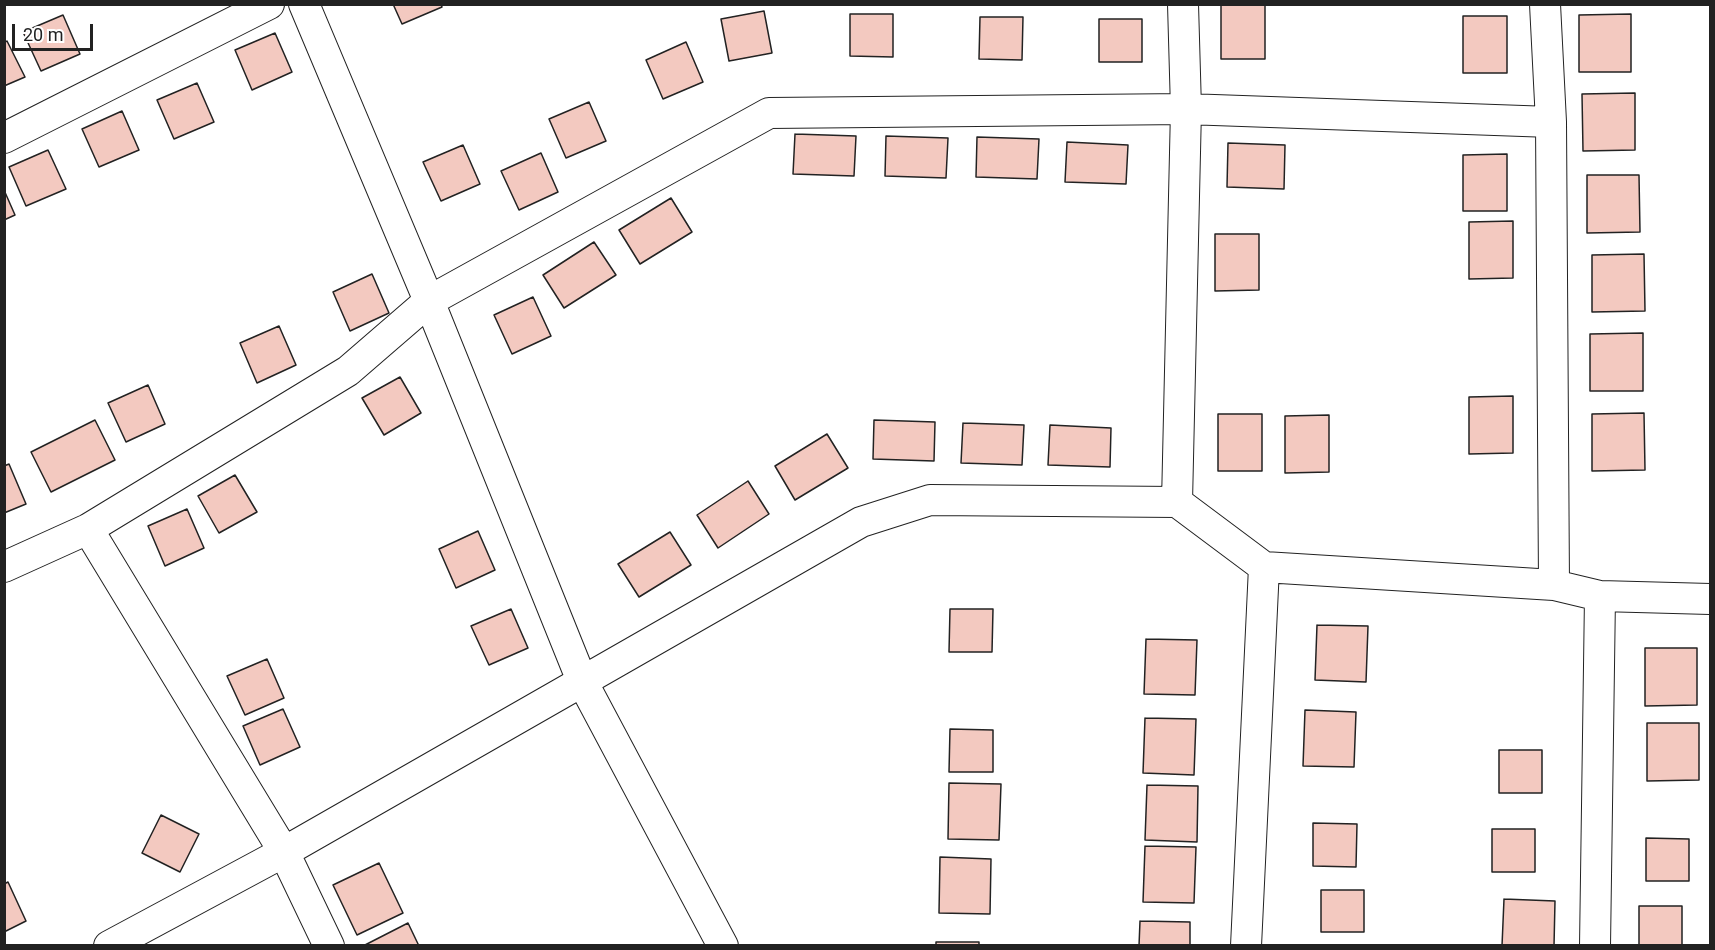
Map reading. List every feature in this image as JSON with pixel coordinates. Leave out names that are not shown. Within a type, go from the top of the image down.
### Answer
[{"type":"street","points":[[4,138],[269,4]]},
{"type":"street","points":[[304,4],[429,301],[582,681],[723,945]]},
{"type":"street","points":[[1177,502],[1186,110],[1183,4]]},
{"type":"street","points":[[1545,4],[1551,122],[1554,585]]},
{"type":"street","points":[[4,567],[88,529],[348,371],[429,301],[769,113],[1186,110],[1551,122]]},
{"type":"street","points":[[109,945],[284,852],[861,522],[930,500],[1177,502],[1264,567],[1554,585],[1600,596],[1710,599]]},
{"type":"street","points":[[88,529],[284,852],[329,945]]},
{"type":"street","points":[[1246,945],[1264,567]]},
{"type":"street","points":[[1595,945],[1600,596]]},
{"type":"building","points":[[393,4],[441,4],[442,7],[402,24]]},
{"type":"building","points":[[1221,4],[1265,4],[1265,59],[1221,59]]},
{"type":"building","points":[[764,11],[772,53],[729,61],[721,19]]},
{"type":"building","points":[[850,14],[893,14],[893,57],[850,56]]},
{"type":"building","points":[[1631,14],[1631,72],[1579,72],[1579,15]]},
{"type":"building","points":[[63,15],[80,54],[41,71],[23,32]]},
{"type":"building","points":[[1463,16],[1507,16],[1507,73],[1463,73]]},
{"type":"building","points":[[980,17],[1023,17],[1022,60],[979,59]]},
{"type":"building","points":[[1099,19],[1142,19],[1142,62],[1099,62]]},
{"type":"building","points":[[275,33],[292,72],[252,90],[235,50]]},
{"type":"building","points":[[7,41],[25,77],[4,86],[4,43]]},
{"type":"building","points":[[686,42],[703,82],[663,99],[646,60]]},
{"type":"building","points":[[197,83],[214,122],[174,139],[157,100]]},
{"type":"building","points":[[1635,93],[1635,150],[1583,151],[1582,94]]},
{"type":"building","points":[[589,102],[606,141],[566,158],[549,119]]},
{"type":"building","points":[[122,111],[139,150],[99,167],[82,129]]},
{"type":"building","points":[[795,134],[856,136],[854,176],[793,174]]},
{"type":"building","points":[[886,136],[948,138],[946,178],[885,176]]},
{"type":"building","points":[[977,137],[1039,139],[1037,179],[976,177]]},
{"type":"building","points":[[1067,142],[1128,145],[1126,184],[1065,182]]},
{"type":"building","points":[[1228,143],[1285,145],[1284,189],[1227,187]]},
{"type":"building","points":[[463,145],[480,184],[441,201],[423,162]]},
{"type":"building","points":[[48,150],[66,189],[26,206],[9,167]]},
{"type":"building","points":[[541,153],[558,192],[519,210],[501,171]]},
{"type":"building","points":[[1507,154],[1507,211],[1463,211],[1463,155]]},
{"type":"building","points":[[1587,175],[1639,175],[1640,232],[1587,233]]},
{"type":"building","points":[[4,190],[15,215],[4,220]]},
{"type":"building","points":[[671,198],[692,232],[640,264],[619,230]]},
{"type":"building","points":[[1513,221],[1513,278],[1469,279],[1469,222]]},
{"type":"building","points":[[1215,234],[1259,234],[1259,290],[1215,291]]},
{"type":"building","points":[[594,242],[616,275],[564,308],[543,275]]},
{"type":"building","points":[[1644,254],[1645,311],[1592,312],[1592,255]]},
{"type":"building","points":[[372,274],[389,313],[350,331],[333,292]]},
{"type":"building","points":[[533,297],[551,336],[512,354],[494,315]]},
{"type":"building","points":[[279,326],[296,365],[257,383],[240,343]]},
{"type":"building","points":[[1643,333],[1643,391],[1590,391],[1590,334]]},
{"type":"building","points":[[400,377],[421,413],[384,435],[362,398]]},
{"type":"building","points":[[148,385],[165,424],[126,442],[108,403]]},
{"type":"building","points":[[1513,396],[1513,453],[1469,454],[1469,397]]},
{"type":"building","points":[[1644,413],[1645,470],[1592,471],[1592,414]]},
{"type":"building","points":[[1218,414],[1262,414],[1262,471],[1218,471]]},
{"type":"building","points":[[1329,415],[1329,472],[1285,473],[1285,416]]},
{"type":"building","points":[[95,420],[115,460],[51,492],[31,452]]},
{"type":"building","points":[[874,420],[935,422],[934,461],[873,459]]},
{"type":"building","points":[[963,423],[1024,425],[1022,465],[961,463]]},
{"type":"building","points":[[1050,425],[1111,428],[1110,467],[1048,465]]},
{"type":"building","points":[[827,434],[848,468],[795,500],[775,466]]},
{"type":"building","points":[[9,464],[26,504],[4,513],[4,466]]},
{"type":"building","points":[[235,475],[257,512],[219,533],[198,496]]},
{"type":"building","points":[[748,481],[769,514],[718,548],[697,515]]},
{"type":"building","points":[[187,509],[204,548],[165,566],[148,526]]},
{"type":"building","points":[[478,531],[495,570],[456,588],[439,549]]},
{"type":"building","points":[[670,532],[691,565],[639,597],[618,564]]},
{"type":"building","points":[[511,609],[528,648],[489,665],[471,626]]},
{"type":"building","points":[[950,609],[993,609],[992,652],[949,652]]},
{"type":"building","points":[[1317,625],[1368,626],[1366,682],[1315,680]]},
{"type":"building","points":[[1146,639],[1197,640],[1195,695],[1144,694]]},
{"type":"building","points":[[1645,648],[1697,648],[1697,705],[1645,706]]},
{"type":"building","points":[[267,659],[284,698],[245,715],[227,676]]},
{"type":"building","points":[[283,709],[300,747],[260,765],[243,726]]},
{"type":"building","points":[[1305,710],[1356,712],[1354,767],[1303,766]]},
{"type":"building","points":[[1145,718],[1196,719],[1194,775],[1143,773]]},
{"type":"building","points":[[1647,723],[1699,723],[1699,780],[1647,781]]},
{"type":"building","points":[[950,729],[993,730],[993,772],[949,772]]},
{"type":"building","points":[[1499,750],[1542,750],[1542,793],[1499,793]]},
{"type":"building","points":[[949,783],[1001,784],[999,840],[948,839]]},
{"type":"building","points":[[1147,785],[1198,786],[1197,842],[1145,840]]},
{"type":"building","points":[[161,815],[199,834],[180,872],[142,853]]},
{"type":"building","points":[[1313,823],[1357,824],[1356,867],[1313,866]]},
{"type":"building","points":[[1492,829],[1535,829],[1535,872],[1492,872]]},
{"type":"building","points":[[1646,838],[1689,839],[1689,881],[1646,881]]},
{"type":"building","points":[[1145,846],[1196,847],[1194,903],[1143,902]]},
{"type":"building","points":[[940,857],[991,859],[990,914],[939,913]]},
{"type":"building","points":[[379,863],[403,913],[357,935],[333,885]]},
{"type":"building","points":[[8,882],[26,921],[4,932],[4,884]]},
{"type":"building","points":[[1321,890],[1364,890],[1364,932],[1321,932]]},
{"type":"building","points":[[1504,899],[1555,901],[1554,946],[1502,946]]},
{"type":"building","points":[[1639,906],[1682,906],[1682,946],[1639,946]]},
{"type":"building","points":[[1140,921],[1190,922],[1190,946],[1139,946]]},
{"type":"building","points":[[408,923],[419,946],[363,946]]},
{"type":"building","points":[[936,942],[979,942],[979,946],[936,946]]}]
